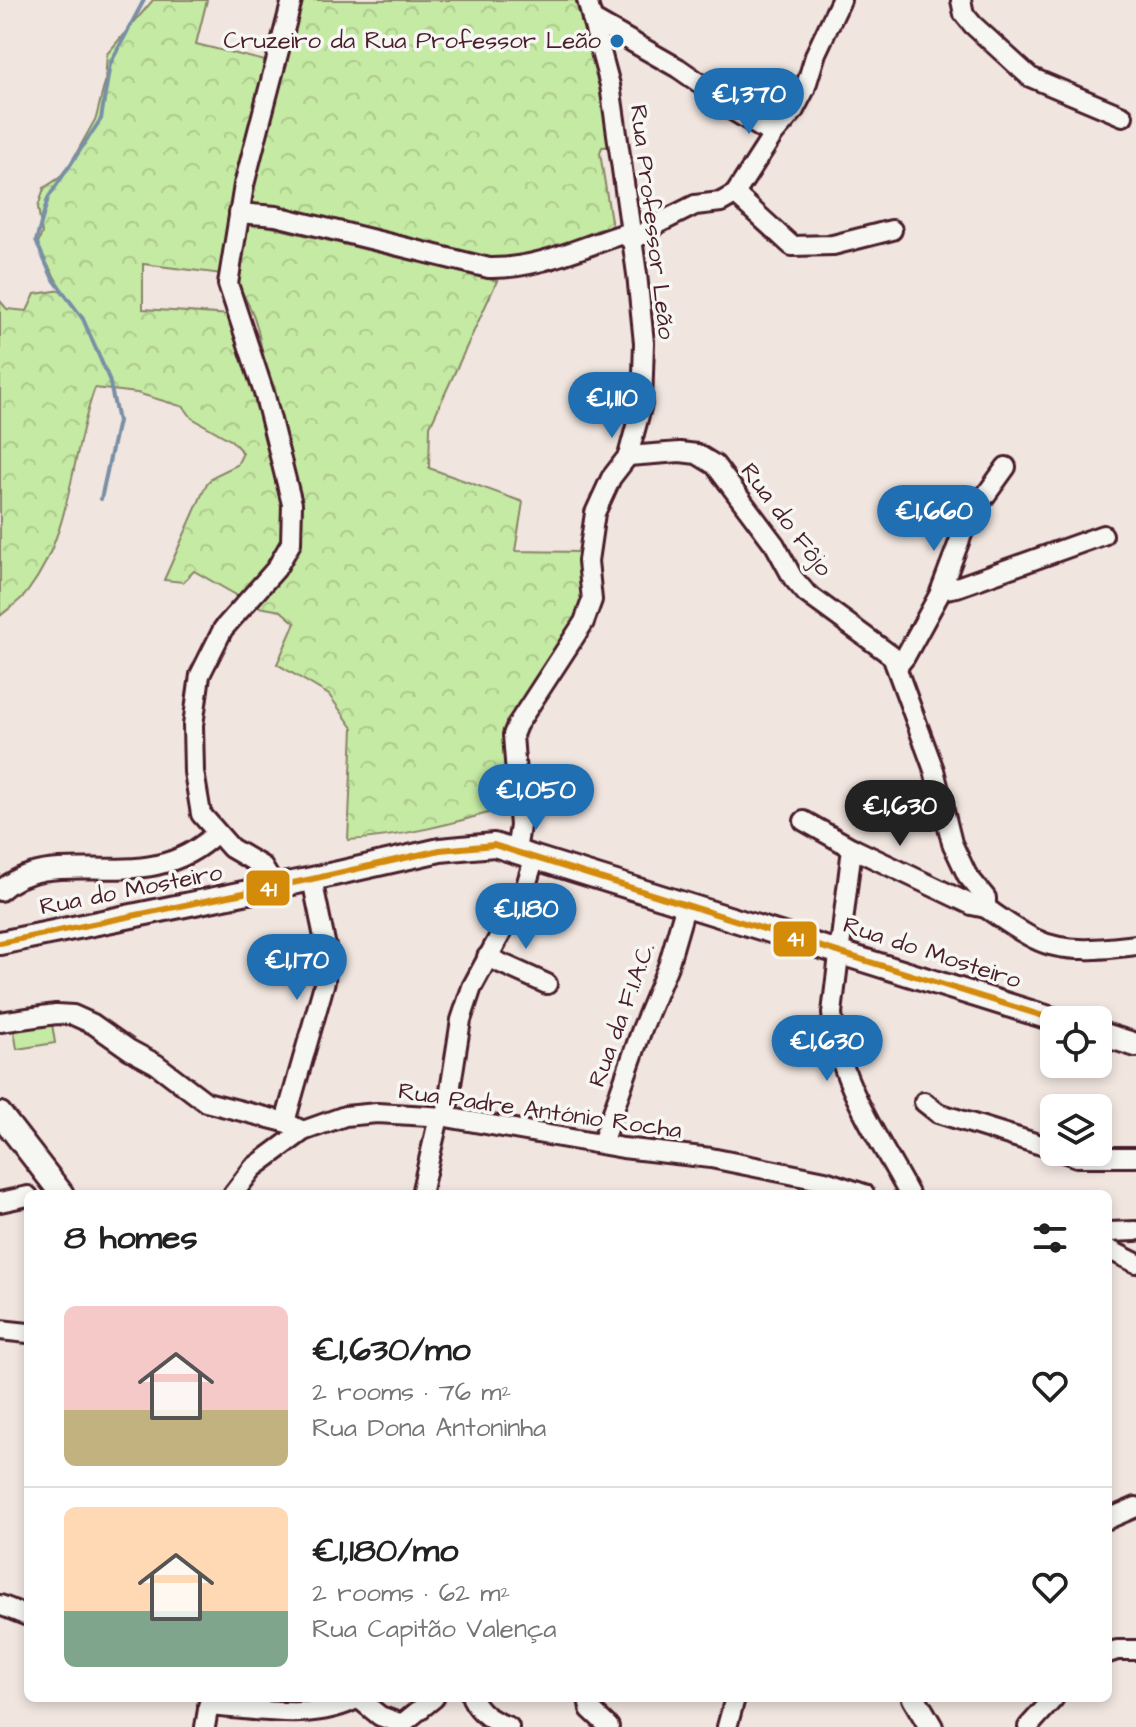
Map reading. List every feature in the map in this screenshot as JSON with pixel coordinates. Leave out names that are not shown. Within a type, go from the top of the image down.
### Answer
[{"type":"main road","name":"Rua do Mosteiro","points":[[0,943],[470,845],[494,845],[1040,1015]]},
{"type":"main road","points":[[1112,1037],[1136,1045]]},
{"type":"main road","points":[[0,1114],[51,1190]]},
{"type":"main road","points":[[916,1702],[931,1727]]},
{"type":"street","points":[[275,887],[262,866],[231,848],[201,814],[194,772],[193,725],[200,675],[223,629],[276,569],[291,543],[292,504],[265,396],[228,284],[239,213],[258,126],[292,0]]},
{"type":"street","name":"Rua Professor Leão","points":[[422,1190],[443,1117],[461,1020],[487,957],[525,889],[526,853],[520,826],[513,735],[584,622],[592,600],[588,561],[595,513],[611,478],[628,456],[642,404],[644,343],[632,241],[607,73],[587,0]]},
{"type":"street","points":[[239,213],[276,216],[489,268],[514,268],[543,261],[623,234],[632,241],[695,205],[721,202],[735,194],[773,135],[793,112],[841,0]]},
{"type":"street","points":[[961,0],[964,14],[973,25],[1030,77],[1123,116]]},
{"type":"street","points":[[592,19],[678,68],[719,102],[773,135]]},
{"type":"street","points":[[607,73],[630,42]]},
{"type":"street","points":[[735,194],[792,246],[833,245],[892,230]]},
{"type":"street","name":"Rua do Fôjo","points":[[628,456],[680,452],[697,454],[715,465],[775,545],[793,578],[806,593],[892,656],[934,770],[952,843],[967,875],[986,898],[986,908],[1037,941],[1066,947],[1106,949],[1136,945]]},
{"type":"street","points":[[897,667],[941,590],[967,521],[1006,467]]},
{"type":"street","points":[[941,590],[1103,535]]},
{"type":"street","points":[[804,821],[852,848],[972,905],[986,908]]},
{"type":"street","points":[[0,891],[33,872],[161,866],[190,854],[216,833]]},
{"type":"street","points":[[852,848],[832,1013],[833,1032],[845,1072],[907,1190]]},
{"type":"street","points":[[285,1122],[325,981],[327,952],[312,879]]},
{"type":"street","name":"Rua da F.I.A.C.","points":[[602,1143],[668,966],[686,904]]},
{"type":"street","points":[[487,957],[547,984]]},
{"type":"street","points":[[0,1022],[56,1014],[73,1015],[93,1024],[156,1064],[206,1102],[285,1122],[303,1131]]},
{"type":"street","points":[[924,1102],[938,1113],[1040,1145]]},
{"type":"street","name":"Rua Padre António Rocha","points":[[236,1190],[253,1168],[303,1131],[345,1116],[377,1113],[443,1117],[649,1152],[711,1158],[825,1181],[852,1190]]},
{"type":"street","points":[[1112,1157],[1136,1157]]},
{"type":"street","points":[[0,1202],[24,1197]]},
{"type":"street","points":[[1112,1232],[1136,1231]]},
{"type":"street","points":[[1112,1251],[1136,1263]]},
{"type":"street","points":[[0,1330],[24,1333]]},
{"type":"street","points":[[1112,1517],[1136,1507]]},
{"type":"street","points":[[0,1605],[24,1614]]},
{"type":"street","points":[[1112,1652],[1136,1650]]},
{"type":"street","points":[[205,1727],[209,1702],[316,1711],[341,1707],[350,1702]]},
{"type":"street","points":[[363,1702],[380,1716],[402,1724],[429,1702]]},
{"type":"street","points":[[474,1702],[479,1711],[509,1727]]},
{"type":"street","points":[[589,1702],[590,1709],[609,1727]]},
{"type":"street","points":[[727,1727],[734,1702]]},
{"type":"street","points":[[1028,1727],[1050,1702]]},
{"type":"green space","points":[[153,0],[207,0],[196,44],[269,62],[222,274],[143,264],[143,309],[231,315],[258,394],[277,464],[286,522],[284,539],[270,563],[238,596],[194,571],[183,582],[164,580],[207,483],[214,476],[237,465],[243,453],[232,441],[192,418],[184,407],[137,393],[95,388],[54,543],[28,591],[0,616],[0,301],[7,309],[27,311],[35,294],[62,290],[37,246],[42,233],[38,207],[44,188],[59,178],[72,161],[96,118],[105,82],[107,54]]},
{"type":"green space","points":[[302,0],[587,0],[617,146],[602,147],[600,153],[612,227],[545,251],[506,260],[392,239],[246,206],[271,101]]},
{"type":"green space","points":[[250,222],[497,281],[430,426],[429,468],[523,502],[515,551],[579,552],[584,607],[505,737],[508,807],[429,828],[348,840],[353,728],[329,695],[277,664],[295,623],[281,611],[253,606],[279,580],[291,558],[298,535],[299,511],[293,463],[253,315],[239,286],[239,250]]},
{"type":"green space","points":[[52,1024],[55,1043],[17,1049],[14,1030]]},
{"type":"waterway","points":[[101,499],[118,421],[109,379],[83,319],[52,277],[36,241],[48,198],[101,119],[110,64],[144,0]]},
{"type":"transit line","name":"41","points":[[0,943],[440,850],[494,845],[1040,1015]]},
{"type":"place","name":"Cruzeiro da Rua Professor Leão","points":[[617,41]]}]
